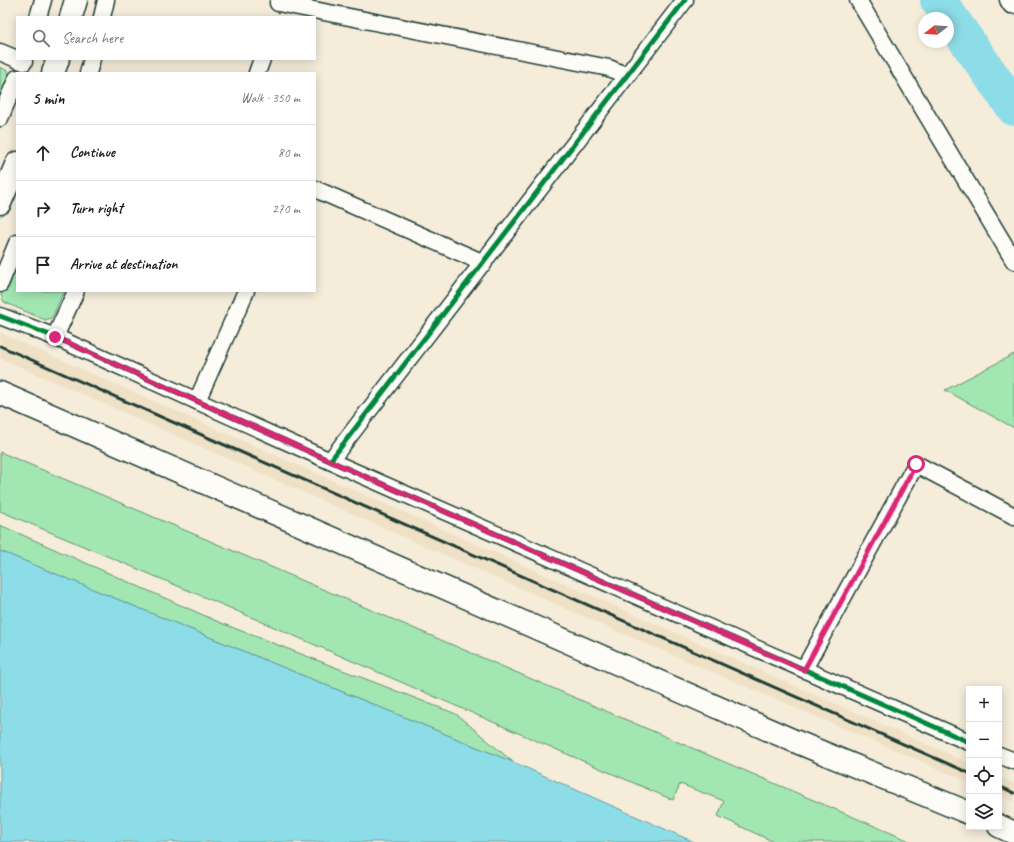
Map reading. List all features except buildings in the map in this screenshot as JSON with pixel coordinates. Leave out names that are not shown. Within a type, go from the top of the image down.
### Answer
[{"type":"street","points":[[38,16],[43,0]]},
{"type":"street","points":[[102,16],[106,0]]},
{"type":"street","points":[[330,461],[484,263],[685,0]]},
{"type":"street","points":[[858,0],[1014,261]]},
{"type":"street","points":[[1008,0],[1011,5],[1014,5]]},
{"type":"street","points":[[277,7],[608,68],[627,76]]},
{"type":"street","points":[[0,52],[22,65]]},
{"type":"street","points":[[53,72],[58,60]]},
{"type":"street","points":[[88,72],[92,60]]},
{"type":"street","points":[[258,72],[262,60]]},
{"type":"street","points":[[0,118],[16,80]]},
{"type":"street","points":[[0,203],[16,165]]},
{"type":"street","points":[[316,189],[484,263]]},
{"type":"street","points":[[0,284],[16,245]]},
{"type":"street","points":[[55,337],[76,292]]},
{"type":"street","points":[[197,401],[246,292]]},
{"type":"street","points":[[0,316],[55,337],[330,461],[966,741]]},
{"type":"street","points":[[0,393],[792,740],[966,812]]},
{"type":"street","points":[[804,670],[916,464],[1014,516]]},
{"type":"street","points":[[1002,756],[1014,761]]},
{"type":"street","points":[[1002,827],[1014,833]]},
{"type":"shaded area","points":[[0,333],[966,762],[966,781],[614,630],[0,358]]},
{"type":"shaded area","points":[[1002,778],[1014,783],[1014,802],[1002,796]]},
{"type":"green space","points":[[0,67],[8,71],[10,77],[0,101]]},
{"type":"green space","points":[[16,258],[16,292],[64,292],[52,318],[45,320],[4,302],[1,295]]},
{"type":"green space","points":[[1014,354],[1014,428],[945,390]]},
{"type":"green space","points":[[0,452],[912,842],[774,842],[718,816],[724,801],[680,784],[673,800],[223,605],[0,511]]},
{"type":"green space","points":[[0,525],[221,623],[456,714],[513,762],[0,551]]},
{"type":"water","points":[[0,551],[513,762],[694,842],[0,842]]},
{"type":"waterway","points":[[938,0],[1014,108]]},
{"type":"railway","points":[[0,346],[966,772]]},
{"type":"railway","points":[[1002,787],[1014,793]]},
{"type":"cycle path","points":[[330,461],[685,0]]},
{"type":"cycle path","points":[[0,316],[55,337],[330,461],[966,741]]},
{"type":"route","points":[[55,337],[330,461],[804,670],[916,464]]}]
